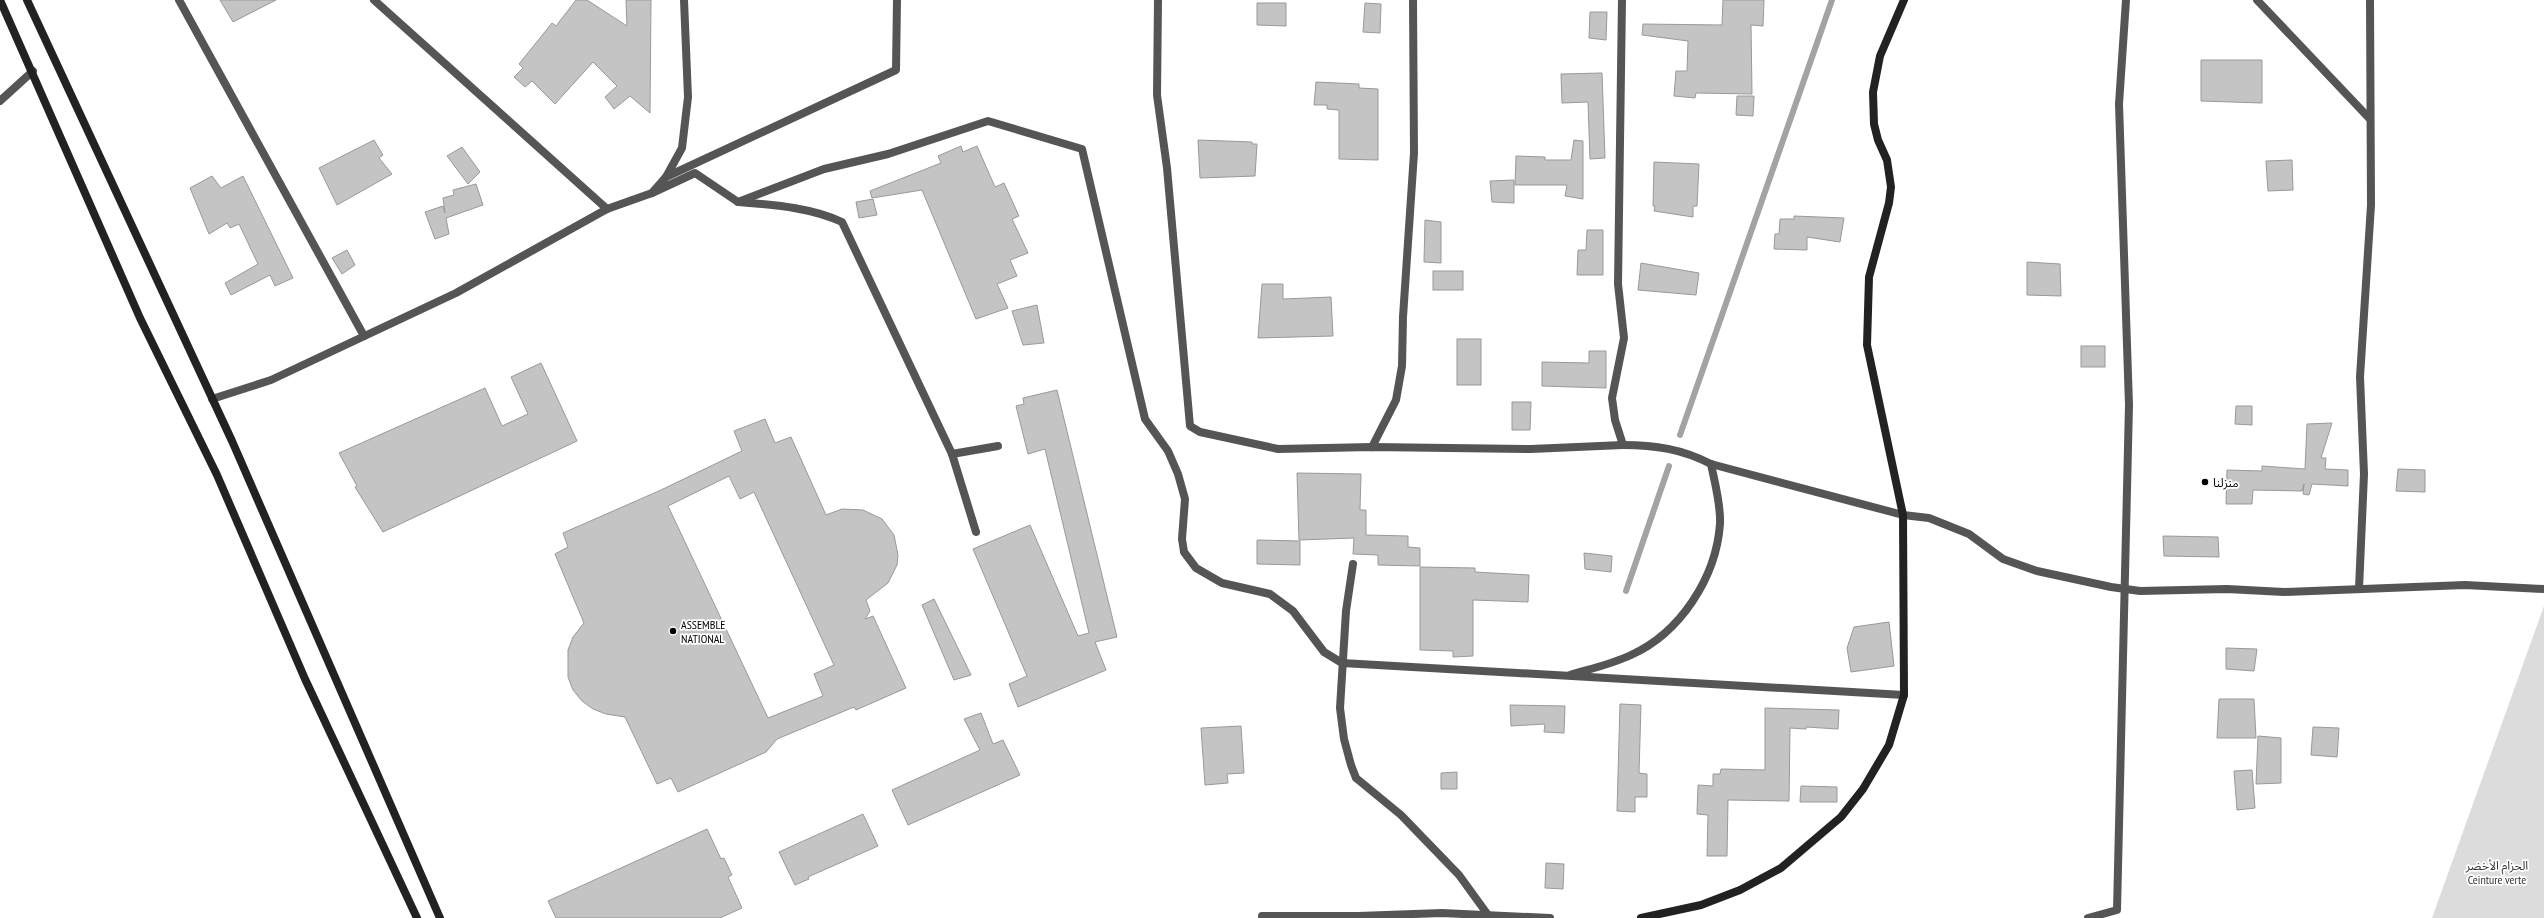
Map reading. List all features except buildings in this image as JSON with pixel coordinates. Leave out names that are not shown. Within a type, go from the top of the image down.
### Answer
[{"type":"main road","points":[[0,0],[33,71],[143,324],[217,475],[305,679],[417,918]]},
{"type":"main road","points":[[27,0],[212,399],[440,918]]},
{"type":"main road","points":[[1641,918],[1701,905],[1740,890],[1782,868],[1841,818],[1863,789],[1889,745],[1904,695],[1903,515],[1867,345],[1869,277],[1889,203],[1891,187],[1887,160],[1878,140],[1874,124],[1873,92],[1880,56],[1904,0]]},
{"type":"street","points":[[179,0],[364,336]]},
{"type":"street","points":[[374,0],[607,209]]},
{"type":"street","points":[[652,193],[666,177],[682,148],[688,97],[684,0]]},
{"type":"street","points":[[666,177],[896,70],[897,0]]},
{"type":"street","points":[[1158,0],[1157,95],[1167,168],[1190,426],[1200,432],[1278,449],[1372,447],[1531,449],[1623,445],[1667,447],[1692,454],[1711,464],[1903,515],[1929,518],[1969,534],[2003,559],[2037,571],[2123,589],[2284,592],[2465,585],[2544,589]]},
{"type":"street","points":[[1372,447],[1396,400],[1402,366],[1403,317],[1414,153],[1413,0]]},
{"type":"street","points":[[1622,0],[1618,284],[1624,338],[1612,398],[1615,420],[1623,445]]},
{"type":"street","points":[[2088,918],[2117,910],[2123,589],[2129,405],[2120,104],[2126,0]]},
{"type":"street","points":[[2257,0],[2369,118]]},
{"type":"street","points":[[2359,589],[2364,474],[2360,377],[2371,205],[2369,118],[2370,0]]},
{"type":"street","points":[[0,101],[33,71]]},
{"type":"street","points":[[738,202],[824,169],[888,154],[988,121],[1082,150],[1145,419],[1168,451],[1178,474],[1185,499],[1182,539],[1184,552],[1196,568],[1222,583],[1270,594],[1293,611],[1324,652],[1342,663],[1565,677],[1904,695]]},
{"type":"street","points":[[212,399],[271,380],[456,293],[607,209],[652,193],[695,173],[738,202],[788,207],[828,216],[842,222],[952,454],[976,532]]},
{"type":"street","points":[[952,454],[998,446]]},
{"type":"street","points":[[1565,677],[1631,655],[1655,640],[1683,615],[1700,590],[1711,566],[1717,546],[1720,524],[1711,464]]},
{"type":"street","points":[[1353,564],[1342,663],[1341,716],[1344,739],[1356,778],[1401,815],[1459,875],[1488,915]]},
{"type":"street","points":[[1262,916],[1358,916],[1442,913],[1550,918]]},
{"type":"green space","name":"الحزام الأخضر Ceinture verte","points":[[2544,606],[2544,918],[2432,918]]},
{"type":"waterway","points":[[1680,435],[1832,0]]},
{"type":"waterway","points":[[1626,591],[1669,466]]},
{"type":"place","name":"منزلنا","points":[[2205,482]]},
{"type":"place","name":"ASSEMBLE NATIONAL","points":[[673,631]]}]
